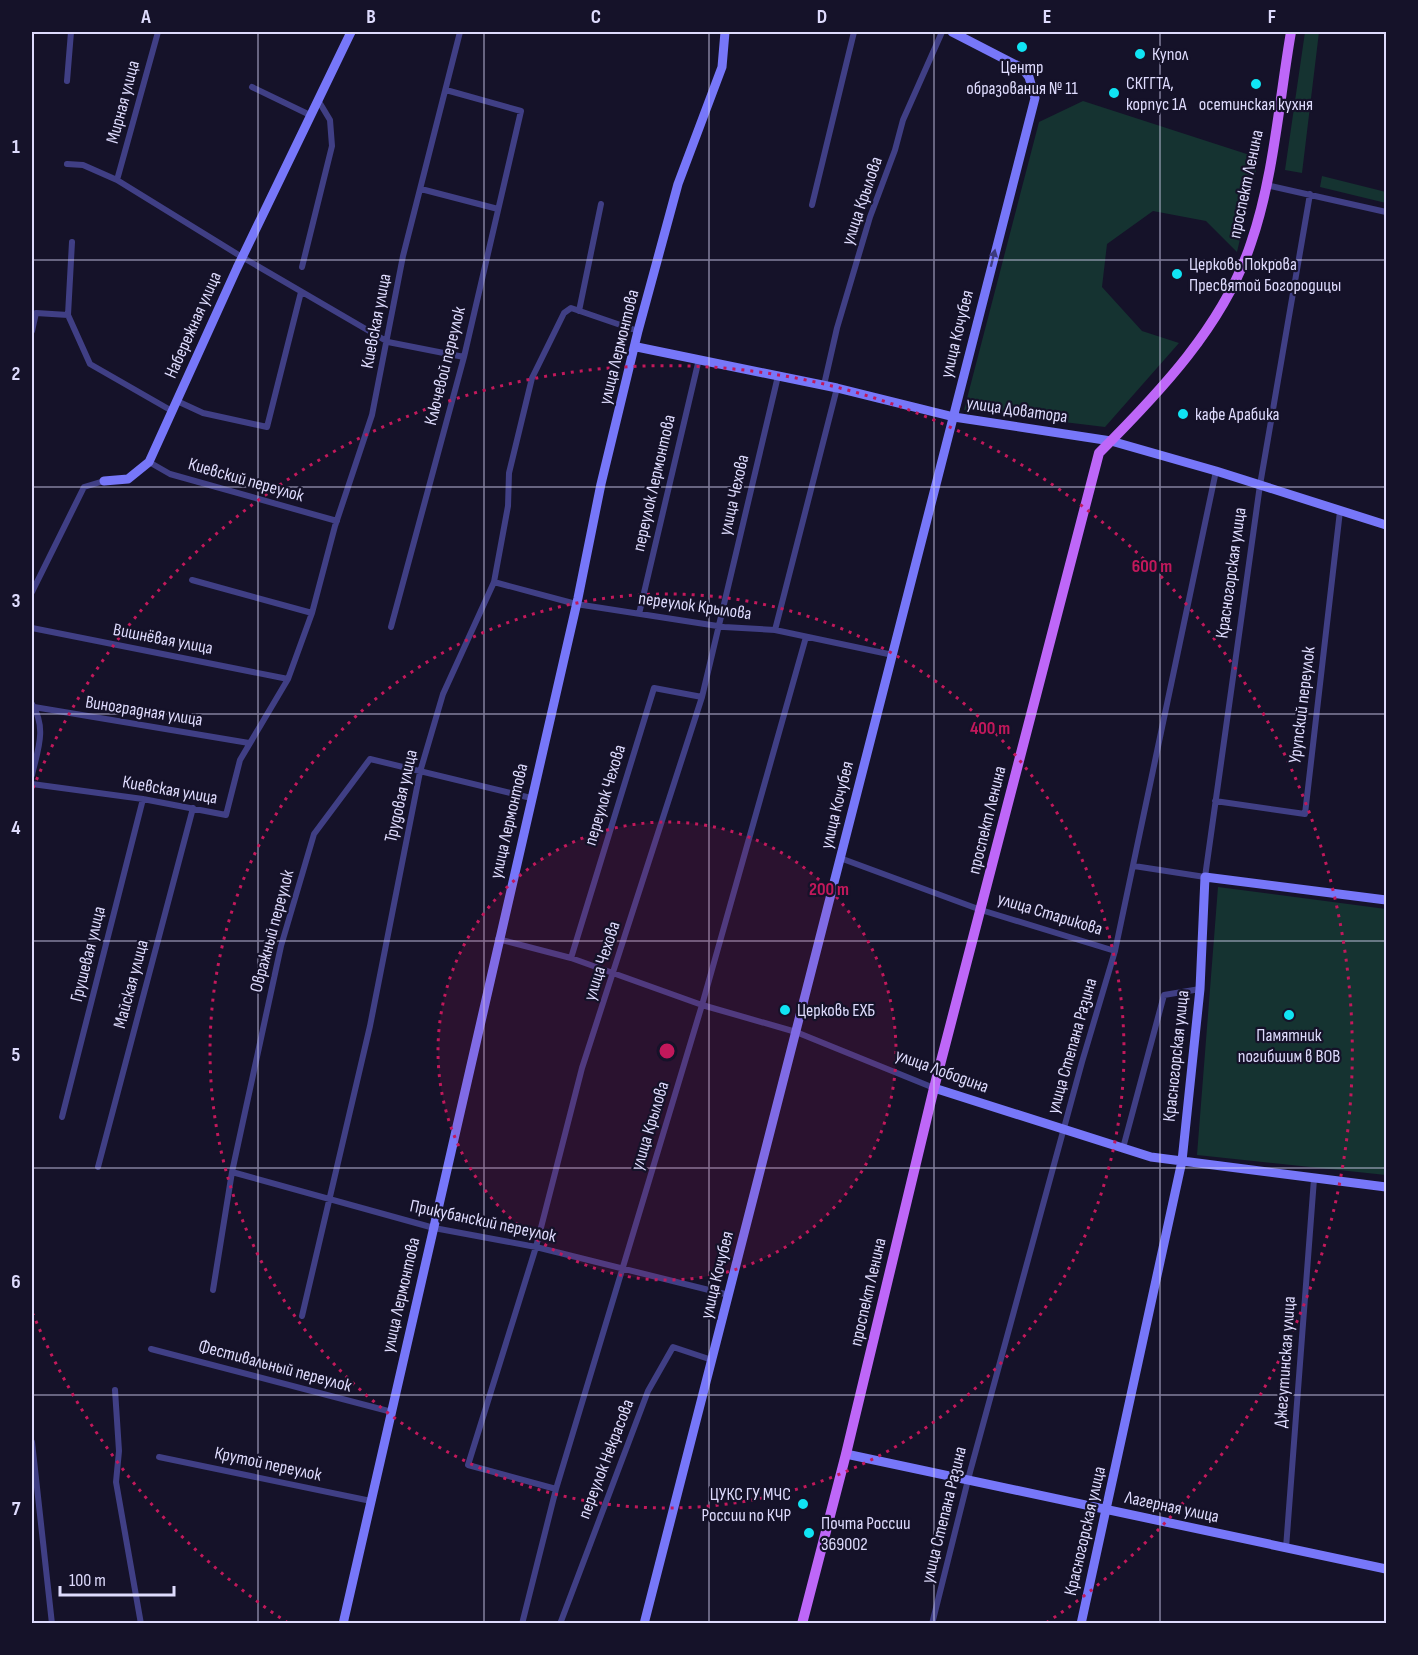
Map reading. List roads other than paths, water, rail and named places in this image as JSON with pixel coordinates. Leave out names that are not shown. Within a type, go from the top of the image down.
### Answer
[{"type":"main road","name":"проспект Ленина","points":[[802,1623],[846,1454],[934,1088],[1099,453],[1132,422],[1154,396],[1216,313],[1251,245],[1265,185],[1291,32]]},
{"type":"street","points":[[67,81],[71,32]]},
{"type":"street","name":"Мирная улица","points":[[117,180],[158,32]]},
{"type":"street","name":"Набережная улица","points":[[32,592],[84,487],[104,481],[128,479],[149,462],[242,258],[351,32]]},
{"type":"street","name":"Киевская улица","points":[[32,784],[143,799],[226,815],[240,760],[288,679],[312,613],[337,521],[372,416],[403,256],[460,32]]},
{"type":"street","name":"улица Лермонтова","points":[[343,1623],[576,604],[601,484],[637,347],[638,331],[678,184],[722,67],[725,32]]},
{"type":"street","points":[[812,205],[854,32]]},
{"type":"street","name":"улица Крылова","points":[[824,385],[837,328],[870,217],[895,150],[903,120],[942,32]]},
{"type":"street","name":"улица Кочубея","points":[[644,1623],[1035,98],[1029,77],[1022,68],[952,32]]},
{"type":"street","points":[[252,87],[310,115]]},
{"type":"street","name":"Ключевой переулок","points":[[391,627],[464,357],[521,111],[446,90]]},
{"type":"street","points":[[302,267],[332,146],[330,120],[318,99]]},
{"type":"street","points":[[67,164],[83,165],[117,180],[242,258],[388,342],[464,357]]},
{"type":"street","points":[[1265,185],[1386,212]]},
{"type":"street","points":[[421,189],[498,209]]},
{"type":"street","points":[[1260,485],[1310,194]]},
{"type":"street","points":[[601,204],[579,311],[638,331]]},
{"type":"street","points":[[72,242],[68,315],[90,364],[172,411]]},
{"type":"street","points":[[177,401],[204,413],[267,427],[301,292]]},
{"type":"street","name":"Трудовая улица","points":[[302,1316],[369,1026],[420,772],[443,694],[494,582],[508,506],[509,473],[532,378],[564,313],[570,308],[579,311]]},
{"type":"street","points":[[32,330],[36,313],[68,315]]},
{"type":"street","name":"улица Доватора","points":[[637,347],[824,385],[954,417],[1111,441],[1216,471],[1386,525]]},
{"type":"street","name":"переулок Лермонтова","points":[[639,614],[699,359]]},
{"type":"street","name":"улица Чехова","points":[[556,1489],[468,1465],[536,1247],[582,1068],[615,972],[702,697],[778,376]]},
{"type":"street","points":[[775,630],[837,388]]},
{"type":"street","name":"Киевский переулок","points":[[149,462],[170,474],[337,521]]},
{"type":"street","name":"улица Степана Разина","points":[[932,1623],[968,1479],[1063,1130],[1115,951],[1216,471]]},
{"type":"street","name":"Красногорская улица","points":[[1081,1623],[1108,1510],[1182,1161],[1200,989],[1204,877],[1260,485]]},
{"type":"street","name":"Урупский переулок","points":[[1215,801],[1305,814],[1341,511]]},
{"type":"street","points":[[192,580],[312,613]]},
{"type":"street","name":"переулок Крылова","points":[[494,582],[576,604],[719,626],[775,630],[893,655]]},
{"type":"street","name":"Вишнёвая улица","points":[[32,628],[288,679]]},
{"type":"street","name":"улица Крылова","points":[[522,1623],[556,1489],[702,1005],[806,637]]},
{"type":"street","name":"переулок Чехова","points":[[571,958],[654,688],[702,697]]},
{"type":"street","points":[[32,774],[42,732],[33,706]]},
{"type":"street","name":"Виноградная улица","points":[[33,706],[249,743]]},
{"type":"street","name":"Овражный переулок","points":[[213,1290],[232,1172],[281,946],[314,834],[370,759],[531,798]]},
{"type":"street","name":"Грушевая улица","points":[[62,1117],[143,799]]},
{"type":"street","name":"Майская улица","points":[[98,1167],[193,808]]},
{"type":"street","name":"улица Старикова","points":[[840,858],[981,910],[1115,951]]},
{"type":"street","points":[[1134,866],[1386,900]]},
{"type":"street","name":"улица Лободина","points":[[498,939],[571,958],[702,1005],[796,1032],[934,1088],[1151,1157],[1386,1187]]},
{"type":"street","points":[[1123,1148],[1164,995],[1200,989]]},
{"type":"street","name":"Прикубанский переулок","points":[[232,1172],[434,1228],[536,1247],[729,1295]]},
{"type":"street","name":"Джегутинская улица","points":[[1286,1548],[1314,1179]]},
{"type":"street","name":"переулок Некрасова","points":[[560,1623],[653,1382],[673,1347],[712,1360]]},
{"type":"street","name":"Фестивальный переулок","points":[[151,1349],[392,1412]]},
{"type":"street","points":[[115,1390],[119,1451],[116,1482],[141,1623]]},
{"type":"street","points":[[32,1442],[52,1623]]},
{"type":"street","name":"Лагерная улица","points":[[846,1454],[1386,1569]]},
{"type":"street","name":"Крутой переулок","points":[[159,1456],[371,1501]]},
{"type":"place","name":"Центр образования № 11","points":[[1022,47]]},
{"type":"place","name":"Купол","points":[[1140,54]]},
{"type":"place","name":"осетинская кухня","points":[[1256,84]]},
{"type":"place","name":"СКГГТА, корпус 1А","points":[[1114,93]]},
{"type":"place","name":"Церковь Покрова Пресвятой Богородицы","points":[[1177,274]]},
{"type":"place","name":"кафе Арабика","points":[[1183,414]]},
{"type":"place","name":"Церковь ЕХБ","points":[[785,1010]]},
{"type":"place","name":"Памятник погибшим в ВОВ","points":[[1289,1015]]},
{"type":"place","name":"ЦУКС ГУ МЧС России по КЧР","points":[[803,1504]]},
{"type":"place","name":"Почта России 369002","points":[[809,1533]]}]
